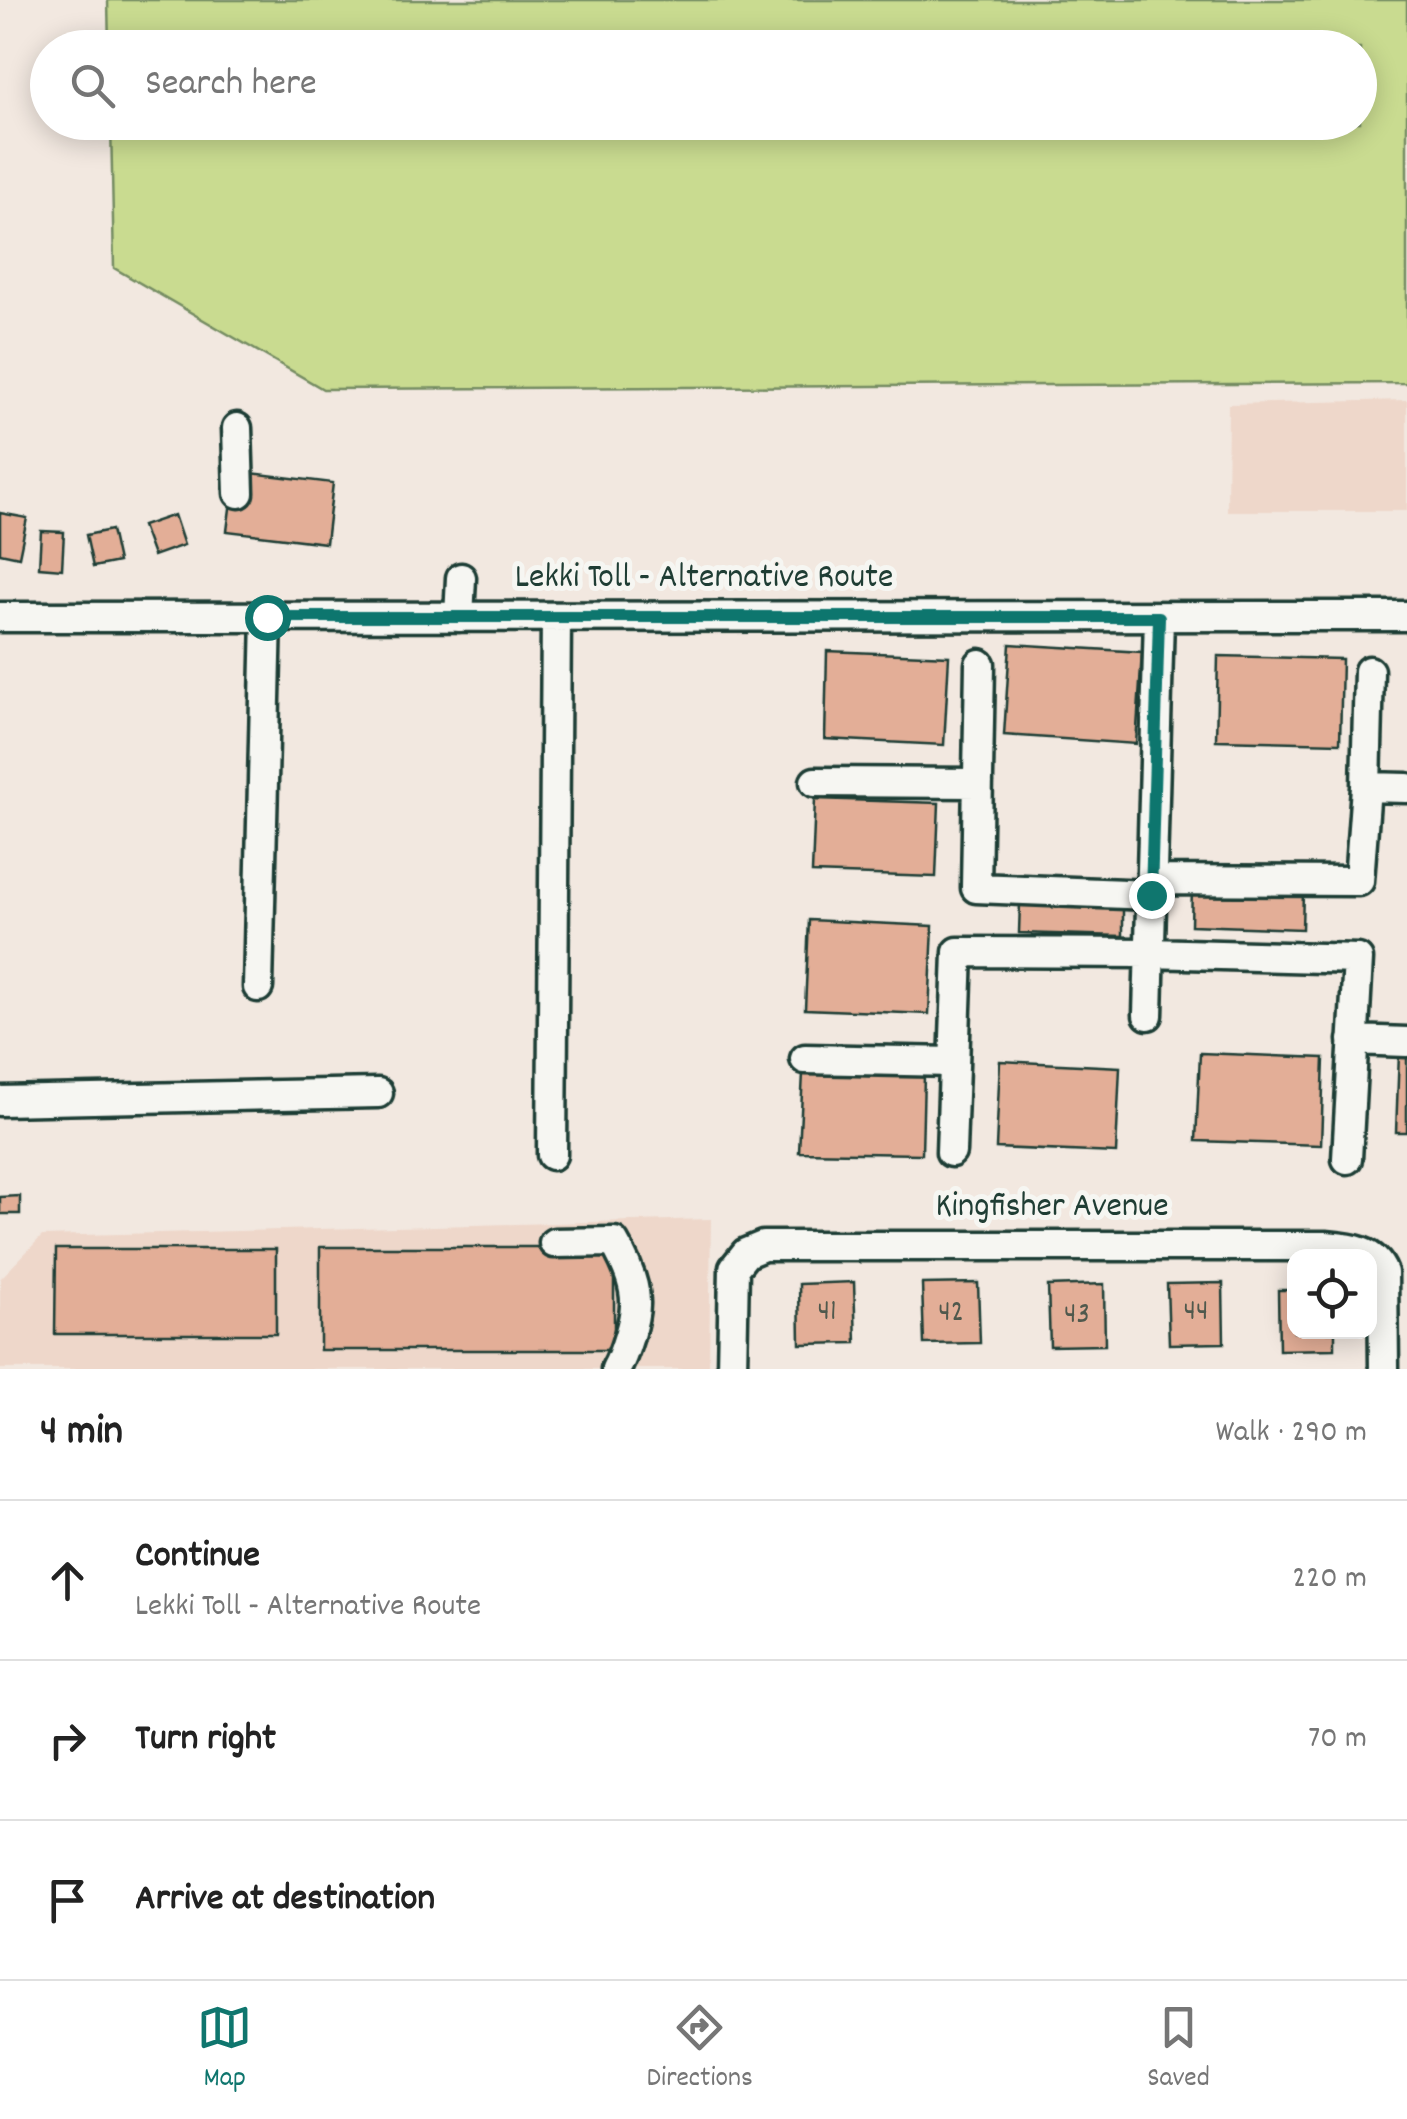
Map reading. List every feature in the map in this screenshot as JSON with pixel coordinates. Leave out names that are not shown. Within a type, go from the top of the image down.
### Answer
[{"type":"street","points":[[237,428],[239,493]]},
{"type":"street","points":[[459,617],[461,578]]},
{"type":"street","name":"Lekki Toll - Alternative Route","points":[[0,617],[1407,616]]},
{"type":"street","points":[[258,987],[267,617]]},
{"type":"street","points":[[552,1155],[556,617]]},
{"type":"street","points":[[1148,1014],[1159,617]]},
{"type":"street","points":[[980,664],[976,888],[1359,881],[1369,671]]},
{"type":"street","points":[[815,782],[978,784]]},
{"type":"street","points":[[1366,786],[1407,788]]},
{"type":"street","points":[[951,1152],[958,952],[1149,953],[1358,959],[1348,1159]]},
{"type":"street","points":[[1353,1040],[1407,1042]]},
{"type":"street","points":[[805,1059],[954,1062]]},
{"type":"street","points":[[0,1101],[378,1092]]},
{"type":"street","points":[[554,1242],[614,1242],[626,1264],[635,1305],[623,1356],[616,1369]]},
{"type":"street","name":"Kingfisher Avenue","points":[[732,1369],[734,1268],[746,1254],[763,1246],[1325,1246],[1359,1251],[1374,1258],[1383,1273],[1384,1369]]},
{"type":"shaded area","points":[[1407,400],[1407,511],[1227,511],[1228,404]]},
{"type":"shaded area","points":[[711,1219],[709,1369],[0,1369],[0,1279],[42,1236]]},
{"type":"green space","points":[[108,0],[1407,0],[1407,383],[323,389],[114,268],[111,140],[1377,140],[1377,30],[109,30]]},
{"type":"building","points":[[235,471],[333,483],[326,543],[227,531]]},
{"type":"building","points":[[0,513],[27,518],[19,557],[0,553]]},
{"type":"building","points":[[174,515],[184,545],[153,556],[142,526]]},
{"type":"building","points":[[111,530],[118,562],[93,567],[86,535]]},
{"type":"building","points":[[41,531],[64,532],[62,569],[39,567]]},
{"type":"building","points":[[1010,644],[1142,652],[1136,744],[1004,735]]},
{"type":"building","points":[[827,651],[949,656],[944,745],[825,739]]},
{"type":"building","points":[[1218,656],[1342,659],[1340,743],[1216,740]]},
{"type":"building","points":[[815,799],[939,803],[936,877],[812,873]]},
{"type":"building","points":[[1192,888],[1303,892],[1302,929],[1191,925]]},
{"type":"building","points":[[1020,902],[1123,905],[1123,936],[1019,933]]},
{"type":"building","points":[[809,920],[933,926],[929,1014],[805,1009]]},
{"type":"building","points":[[1200,1053],[1324,1058],[1321,1145],[1196,1141]]},
{"type":"building","points":[[1399,1053],[1407,1054],[1407,1132],[1396,1132]]},
{"type":"building","points":[[1000,1061],[1120,1067],[1116,1153],[996,1148]]},
{"type":"building","points":[[803,1073],[924,1075],[922,1154],[799,1152]]},
{"type":"building","points":[[20,1196],[20,1214],[0,1214],[0,1197]]},
{"type":"building","points":[[320,1247],[614,1247],[614,1350],[320,1350]]},
{"type":"building","points":[[56,1249],[276,1249],[276,1334],[55,1334]]},
{"type":"building","points":[[854,1282],[856,1343],[800,1344],[799,1284]]},
{"type":"building","points":[[978,1283],[980,1343],[924,1344],[922,1284]]},
{"type":"building","points":[[1223,1283],[1224,1343],[1169,1344],[1167,1284]]},
{"type":"building","points":[[1104,1284],[1105,1345],[1050,1346],[1048,1286]]},
{"type":"building","points":[[1278,1290],[1287,1290],[1287,1339],[1335,1339],[1335,1349],[1279,1350]]},
{"type":"route","points":[[267,617],[1159,617],[1151,895]]}]
